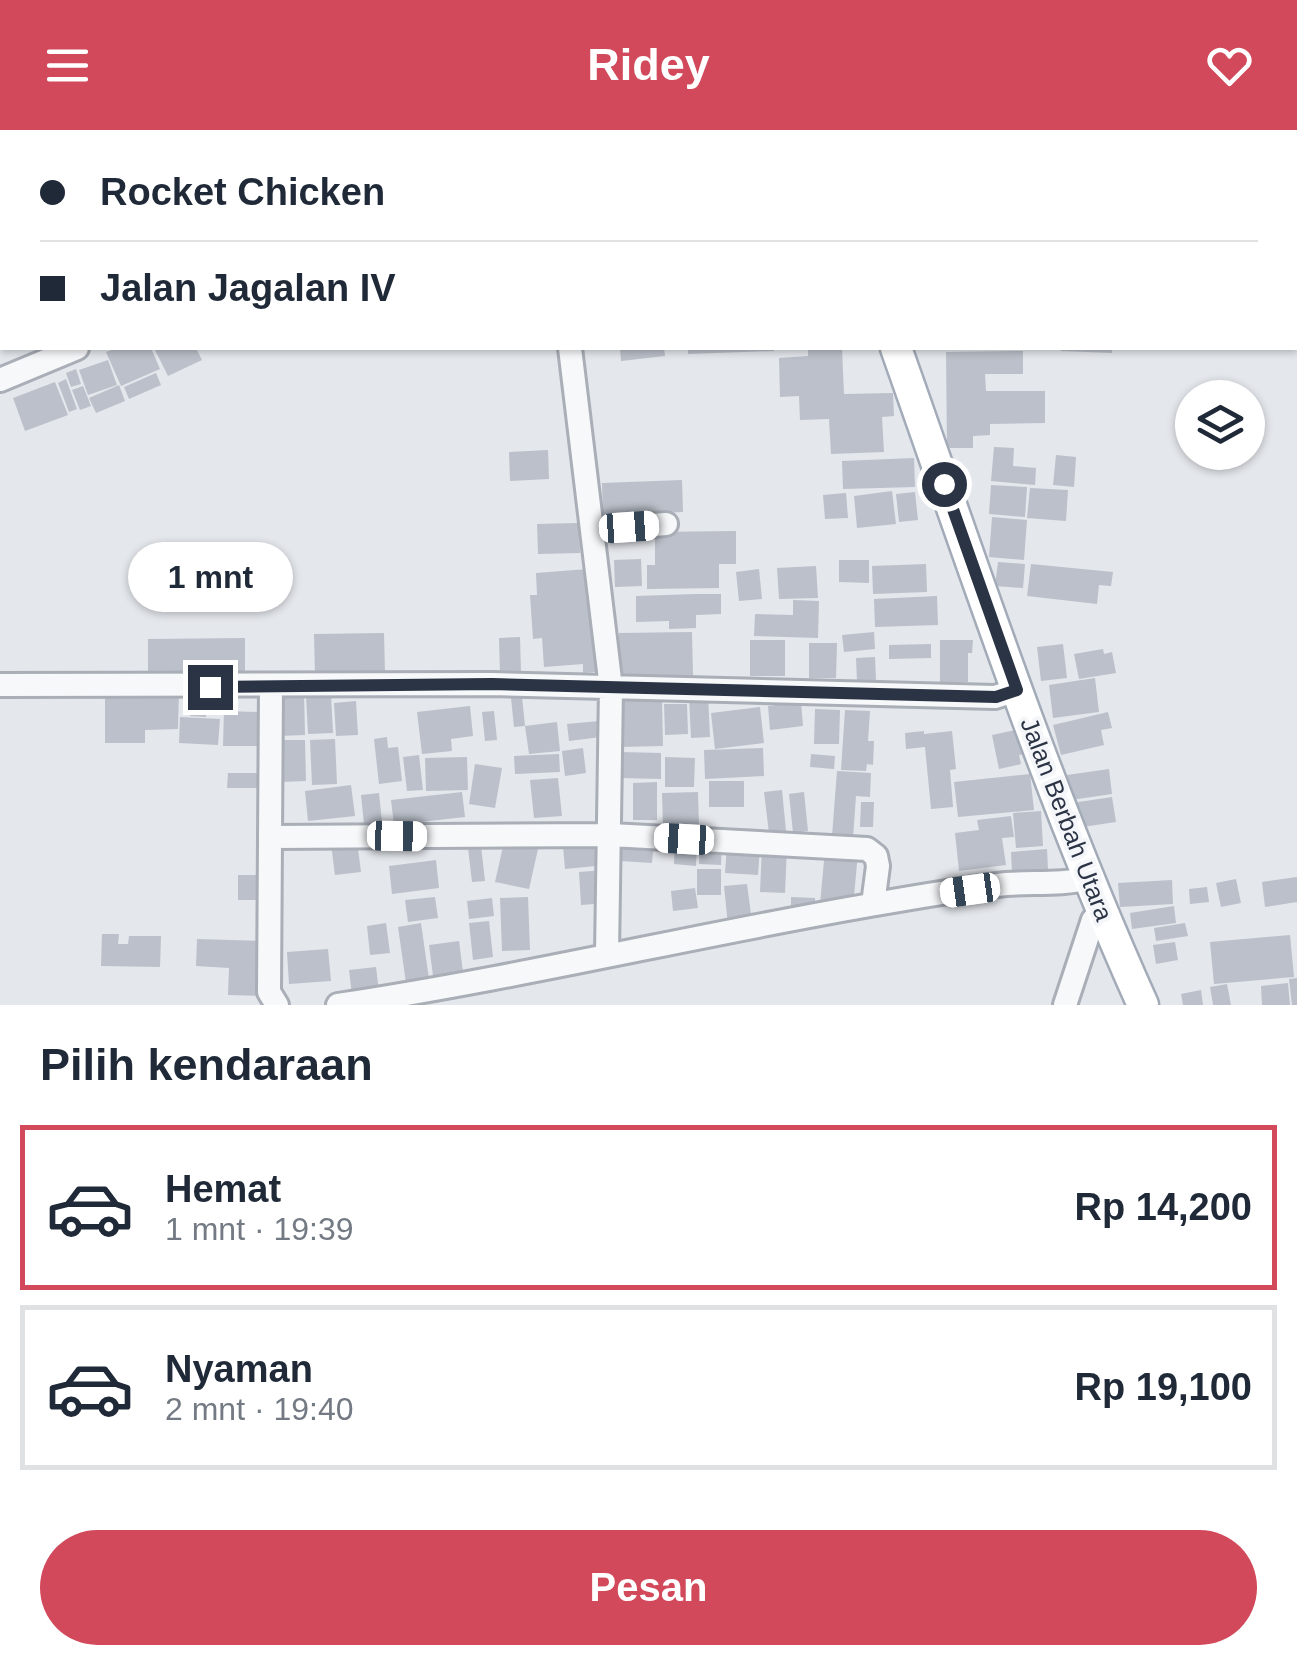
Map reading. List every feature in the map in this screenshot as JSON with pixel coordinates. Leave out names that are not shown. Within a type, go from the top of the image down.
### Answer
[{"type":"main road","name":"Jalan Berbah Utara","points":[[897,350],[1017,690],[1101,912],[1144,1005]]},
{"type":"street","points":[[0,380],[72,350]]},
{"type":"street","points":[[570,350],[611,688],[607,954]]},
{"type":"street","points":[[592,530],[666,524]]},
{"type":"street","points":[[0,685],[492,684],[977,697],[996,697],[1017,690]]},
{"type":"street","points":[[271,686],[270,992],[277,1005]]},
{"type":"street","points":[[272,837],[611,835],[867,850],[876,856],[878,866],[873,904]]},
{"type":"street","points":[[338,1005],[452,988],[607,954],[873,904],[1002,885],[1072,883],[1090,878]]},
{"type":"street","points":[[1065,1005],[1092,920],[1101,912]]},
{"type":"building","points":[[152,350],[160,369],[121,386],[106,352]]},
{"type":"building","points":[[155,350],[197,350],[202,360],[168,376]]},
{"type":"building","points":[[620,350],[664,350],[665,356],[621,361]]},
{"type":"building","points":[[688,350],[774,350],[774,351],[688,354]]},
{"type":"building","points":[[808,350],[842,350],[844,394],[893,393],[894,416],[882,417],[884,452],[831,454],[829,419],[800,420],[799,396],[780,397],[779,358],[808,356]]},
{"type":"building","points":[[1112,350],[1112,353],[1061,351]]},
{"type":"building","points":[[1023,351],[1023,374],[985,374],[986,391],[1045,391],[1045,423],[990,424],[990,435],[973,436],[973,448],[947,448],[946,352]]},
{"type":"building","points":[[108,360],[117,385],[88,395],[79,370]]},
{"type":"building","points":[[76,369],[81,384],[71,387],[66,373]]},
{"type":"building","points":[[156,373],[161,385],[129,399],[124,387]]},
{"type":"building","points":[[66,379],[77,409],[69,412],[58,383]]},
{"type":"building","points":[[55,382],[68,415],[25,431],[13,398]]},
{"type":"building","points":[[119,385],[125,401],[96,413],[89,398]]},
{"type":"building","points":[[83,386],[91,406],[80,410],[72,390]]},
{"type":"building","points":[[994,447],[1014,448],[1013,466],[1036,468],[1035,485],[991,481]]},
{"type":"building","points":[[548,450],[549,479],[510,481],[509,452]]},
{"type":"building","points":[[1056,455],[1076,457],[1074,487],[1053,485]]},
{"type":"building","points":[[914,458],[915,487],[843,489],[842,461]]},
{"type":"building","points":[[682,480],[683,512],[603,516],[602,483]]},
{"type":"building","points":[[991,485],[1027,487],[1025,517],[989,514]]},
{"type":"building","points":[[1030,488],[1068,490],[1066,521],[1027,518]]},
{"type":"building","points":[[892,491],[896,524],[857,528],[854,496]]},
{"type":"building","points":[[915,492],[918,520],[899,522],[896,494]]},
{"type":"building","points":[[846,493],[848,518],[825,519],[823,495]]},
{"type":"building","points":[[992,517],[1027,520],[1024,560],[989,557]]},
{"type":"building","points":[[579,523],[580,553],[538,554],[537,524]]},
{"type":"building","points":[[736,531],[736,564],[719,564],[719,588],[647,589],[647,565],[655,565],[655,532]]},
{"type":"building","points":[[641,559],[642,586],[615,587],[614,560]]},
{"type":"building","points":[[839,560],[869,560],[869,583],[839,582]]},
{"type":"building","points":[[998,562],[1025,564],[1023,588],[995,586]]},
{"type":"building","points":[[926,564],[927,592],[873,594],[872,566]]},
{"type":"building","points":[[1031,564],[1113,572],[1111,586],[1099,585],[1097,604],[1027,596]]},
{"type":"building","points":[[816,566],[818,598],[779,599],[777,568]]},
{"type":"building","points":[[588,569],[593,634],[603,633],[606,671],[583,673],[583,664],[544,667],[542,638],[533,639],[530,595],[537,595],[536,573]]},
{"type":"building","points":[[759,569],[762,599],[739,601],[736,572]]},
{"type":"building","points":[[721,594],[721,614],[696,615],[696,628],[669,629],[669,621],[636,622],[636,596]]},
{"type":"building","points":[[937,596],[938,625],[875,627],[874,599]]},
{"type":"building","points":[[793,600],[819,601],[818,638],[754,636],[755,614],[793,615]]},
{"type":"building","points":[[692,632],[693,676],[619,678],[619,633]]},
{"type":"building","points":[[874,632],[875,649],[844,652],[842,635]]},
{"type":"building","points":[[384,633],[385,674],[315,675],[314,634]]},
{"type":"building","points":[[520,637],[521,673],[500,674],[499,638]]},
{"type":"building","points":[[245,638],[245,673],[148,674],[148,639]]},
{"type":"building","points":[[750,640],[785,640],[785,676],[750,676]]},
{"type":"building","points":[[940,640],[973,640],[972,653],[968,653],[968,682],[940,682]]},
{"type":"building","points":[[809,643],[837,643],[836,678],[809,678]]},
{"type":"building","points":[[931,644],[931,658],[889,659],[889,645]]},
{"type":"building","points":[[1063,644],[1067,678],[1041,681],[1037,647]]},
{"type":"building","points":[[1103,649],[1104,654],[1112,652],[1116,673],[1079,679],[1074,654]]},
{"type":"building","points":[[875,657],[876,681],[857,681],[856,658]]},
{"type":"building","points":[[1095,678],[1099,712],[1053,718],[1049,685]]},
{"type":"building","points":[[105,691],[179,691],[178,729],[145,730],[145,743],[105,743]]},
{"type":"building","points":[[304,692],[305,735],[278,736],[277,693]]},
{"type":"building","points":[[331,694],[333,733],[308,734],[306,695]]},
{"type":"building","points":[[708,695],[710,737],[691,738],[689,696]]},
{"type":"building","points":[[522,696],[525,726],[514,727],[511,698]]},
{"type":"building","points":[[662,700],[663,746],[619,747],[618,701]]},
{"type":"building","points":[[356,701],[358,735],[336,736],[334,703]]},
{"type":"building","points":[[801,702],[803,726],[770,730],[768,706]]},
{"type":"building","points":[[191,704],[207,705],[206,717],[190,716]]},
{"type":"building","points":[[664,704],[687,704],[688,734],[665,735]]},
{"type":"building","points":[[470,706],[473,736],[451,739],[452,751],[422,754],[417,712]]},
{"type":"building","points":[[760,707],[764,743],[715,749],[711,713]]},
{"type":"building","points":[[815,709],[840,710],[839,744],[814,744]]},
{"type":"building","points":[[845,710],[870,711],[868,741],[874,741],[873,765],[867,764],[866,771],[841,770]]},
{"type":"building","points":[[224,711],[260,712],[259,746],[223,746]]},
{"type":"building","points":[[494,711],[497,740],[485,741],[482,712]]},
{"type":"building","points":[[1108,712],[1112,728],[1101,730],[1104,745],[1061,755],[1053,725]]},
{"type":"building","points":[[180,717],[220,719],[218,745],[179,743]]},
{"type":"building","points":[[599,721],[601,737],[569,741],[567,724]]},
{"type":"building","points":[[557,722],[560,751],[529,754],[525,726]]},
{"type":"building","points":[[1020,729],[1025,754],[1019,755],[1021,764],[999,769],[992,735]]},
{"type":"building","points":[[952,731],[956,769],[950,770],[953,807],[931,809],[925,747],[906,749],[905,733]]},
{"type":"building","points":[[387,737],[388,748],[398,747],[402,781],[379,784],[374,739]]},
{"type":"building","points":[[335,739],[337,784],[312,785],[310,740]]},
{"type":"building","points":[[279,740],[305,740],[306,781],[281,782]]},
{"type":"building","points":[[583,748],[586,773],[565,776],[562,751]]},
{"type":"building","points":[[763,748],[764,776],[705,779],[704,750]]},
{"type":"building","points":[[620,752],[661,753],[661,779],[620,778]]},
{"type":"building","points":[[559,754],[560,772],[515,774],[514,756]]},
{"type":"building","points":[[811,754],[835,756],[834,769],[810,767]]},
{"type":"building","points":[[419,755],[423,790],[407,791],[403,757]]},
{"type":"building","points":[[467,757],[468,790],[426,791],[425,758]]},
{"type":"building","points":[[665,757],[695,758],[694,787],[665,787]]},
{"type":"building","points":[[475,764],[502,768],[495,808],[469,804]]},
{"type":"building","points":[[1109,769],[1112,794],[1071,800],[1067,775]]},
{"type":"building","points":[[837,771],[871,773],[870,797],[856,796],[853,838],[832,836]]},
{"type":"building","points":[[228,773],[265,773],[265,788],[227,788]]},
{"type":"building","points":[[1030,774],[1034,810],[958,817],[954,782]]},
{"type":"building","points":[[558,778],[562,816],[534,818],[530,780]]},
{"type":"building","points":[[709,781],[744,781],[744,807],[709,807]]},
{"type":"building","points":[[657,782],[657,820],[633,820],[633,783]]},
{"type":"building","points":[[351,785],[355,816],[308,821],[305,791]]},
{"type":"building","points":[[782,790],[786,831],[769,833],[764,792]]},
{"type":"building","points":[[462,792],[465,817],[394,825],[391,800]]},
{"type":"building","points":[[698,792],[699,826],[663,827],[662,793]]},
{"type":"building","points":[[804,792],[808,831],[793,833],[789,794]]},
{"type":"building","points":[[379,793],[382,822],[364,824],[361,795]]},
{"type":"building","points":[[1112,797],[1116,822],[1076,828],[1072,803]]},
{"type":"building","points":[[861,802],[874,802],[873,827],[860,827]]},
{"type":"building","points":[[1041,811],[1043,846],[1016,848],[1013,813]]},
{"type":"building","points":[[1011,816],[1014,837],[1002,838],[1006,865],[959,871],[955,833],[979,830],[977,820]]},
{"type":"building","points":[[622,839],[654,841],[652,863],[620,861]]},
{"type":"building","points":[[675,840],[697,842],[696,866],[674,864]]},
{"type":"building","points":[[357,841],[361,872],[335,875],[331,844]]},
{"type":"building","points":[[603,841],[606,865],[565,869],[563,846]]},
{"type":"building","points":[[504,842],[538,849],[529,889],[495,882]]},
{"type":"building","points":[[700,842],[722,842],[721,865],[699,864]]},
{"type":"building","points":[[727,845],[760,847],[758,875],[725,873]]},
{"type":"building","points":[[481,846],[485,881],[472,882],[468,848]]},
{"type":"building","points":[[762,846],[787,847],[785,893],[760,892]]},
{"type":"building","points":[[1047,849],[1048,869],[1012,872],[1011,852]]},
{"type":"building","points":[[825,850],[858,853],[853,907],[820,904]]},
{"type":"building","points":[[436,860],[439,888],[392,894],[389,866]]},
{"type":"building","points":[[697,869],[721,869],[721,895],[697,895]]},
{"type":"building","points":[[605,870],[607,903],[581,905],[579,872]]},
{"type":"building","points":[[238,875],[257,875],[258,900],[238,900]]},
{"type":"building","points":[[1297,877],[1297,902],[1265,907],[1262,882]]},
{"type":"building","points":[[1236,879],[1241,903],[1221,907],[1216,883]]},
{"type":"building","points":[[1172,880],[1173,904],[1120,907],[1118,883]]},
{"type":"building","points":[[747,884],[752,922],[728,925],[724,886]]},
{"type":"building","points":[[1207,887],[1209,902],[1190,904],[1189,889]]},
{"type":"building","points":[[695,888],[698,908],[673,911],[671,891]]},
{"type":"building","points":[[435,897],[438,918],[408,922],[405,900]]},
{"type":"building","points":[[528,897],[530,950],[502,951],[500,898]]},
{"type":"building","points":[[791,897],[815,898],[815,912],[791,911]]},
{"type":"building","points":[[492,898],[494,916],[469,919],[467,901]]},
{"type":"building","points":[[1174,906],[1176,923],[1132,929],[1130,913]]},
{"type":"building","points":[[489,921],[493,957],[473,960],[469,923]]},
{"type":"building","points":[[386,923],[390,953],[370,955],[367,926]]},
{"type":"building","points":[[421,923],[430,986],[407,990],[398,927]]},
{"type":"building","points":[[1185,923],[1188,936],[1156,941],[1154,928]]},
{"type":"building","points":[[102,934],[119,934],[118,944],[128,944],[129,936],[161,936],[160,967],[101,966]]},
{"type":"building","points":[[1290,935],[1294,977],[1214,984],[1210,942]]},
{"type":"building","points":[[197,939],[262,941],[268,996],[228,995],[229,968],[196,966]]},
{"type":"building","points":[[459,941],[463,972],[433,976],[429,945]]},
{"type":"building","points":[[1175,942],[1178,960],[1156,964],[1153,945]]},
{"type":"building","points":[[328,949],[331,981],[289,984],[287,952]]},
{"type":"building","points":[[376,967],[379,992],[352,995],[349,970]]},
{"type":"building","points":[[1297,978],[1297,1005],[1292,1005],[1289,979]]},
{"type":"building","points":[[1288,983],[1290,1005],[1262,1005],[1261,986]]},
{"type":"building","points":[[1227,984],[1231,1005],[1213,1005],[1210,987]]},
{"type":"building","points":[[1201,990],[1203,1005],[1183,1005],[1181,994]]},
{"type":"route","points":[[210,687],[492,684],[996,697],[1017,690],[944,484]]}]
